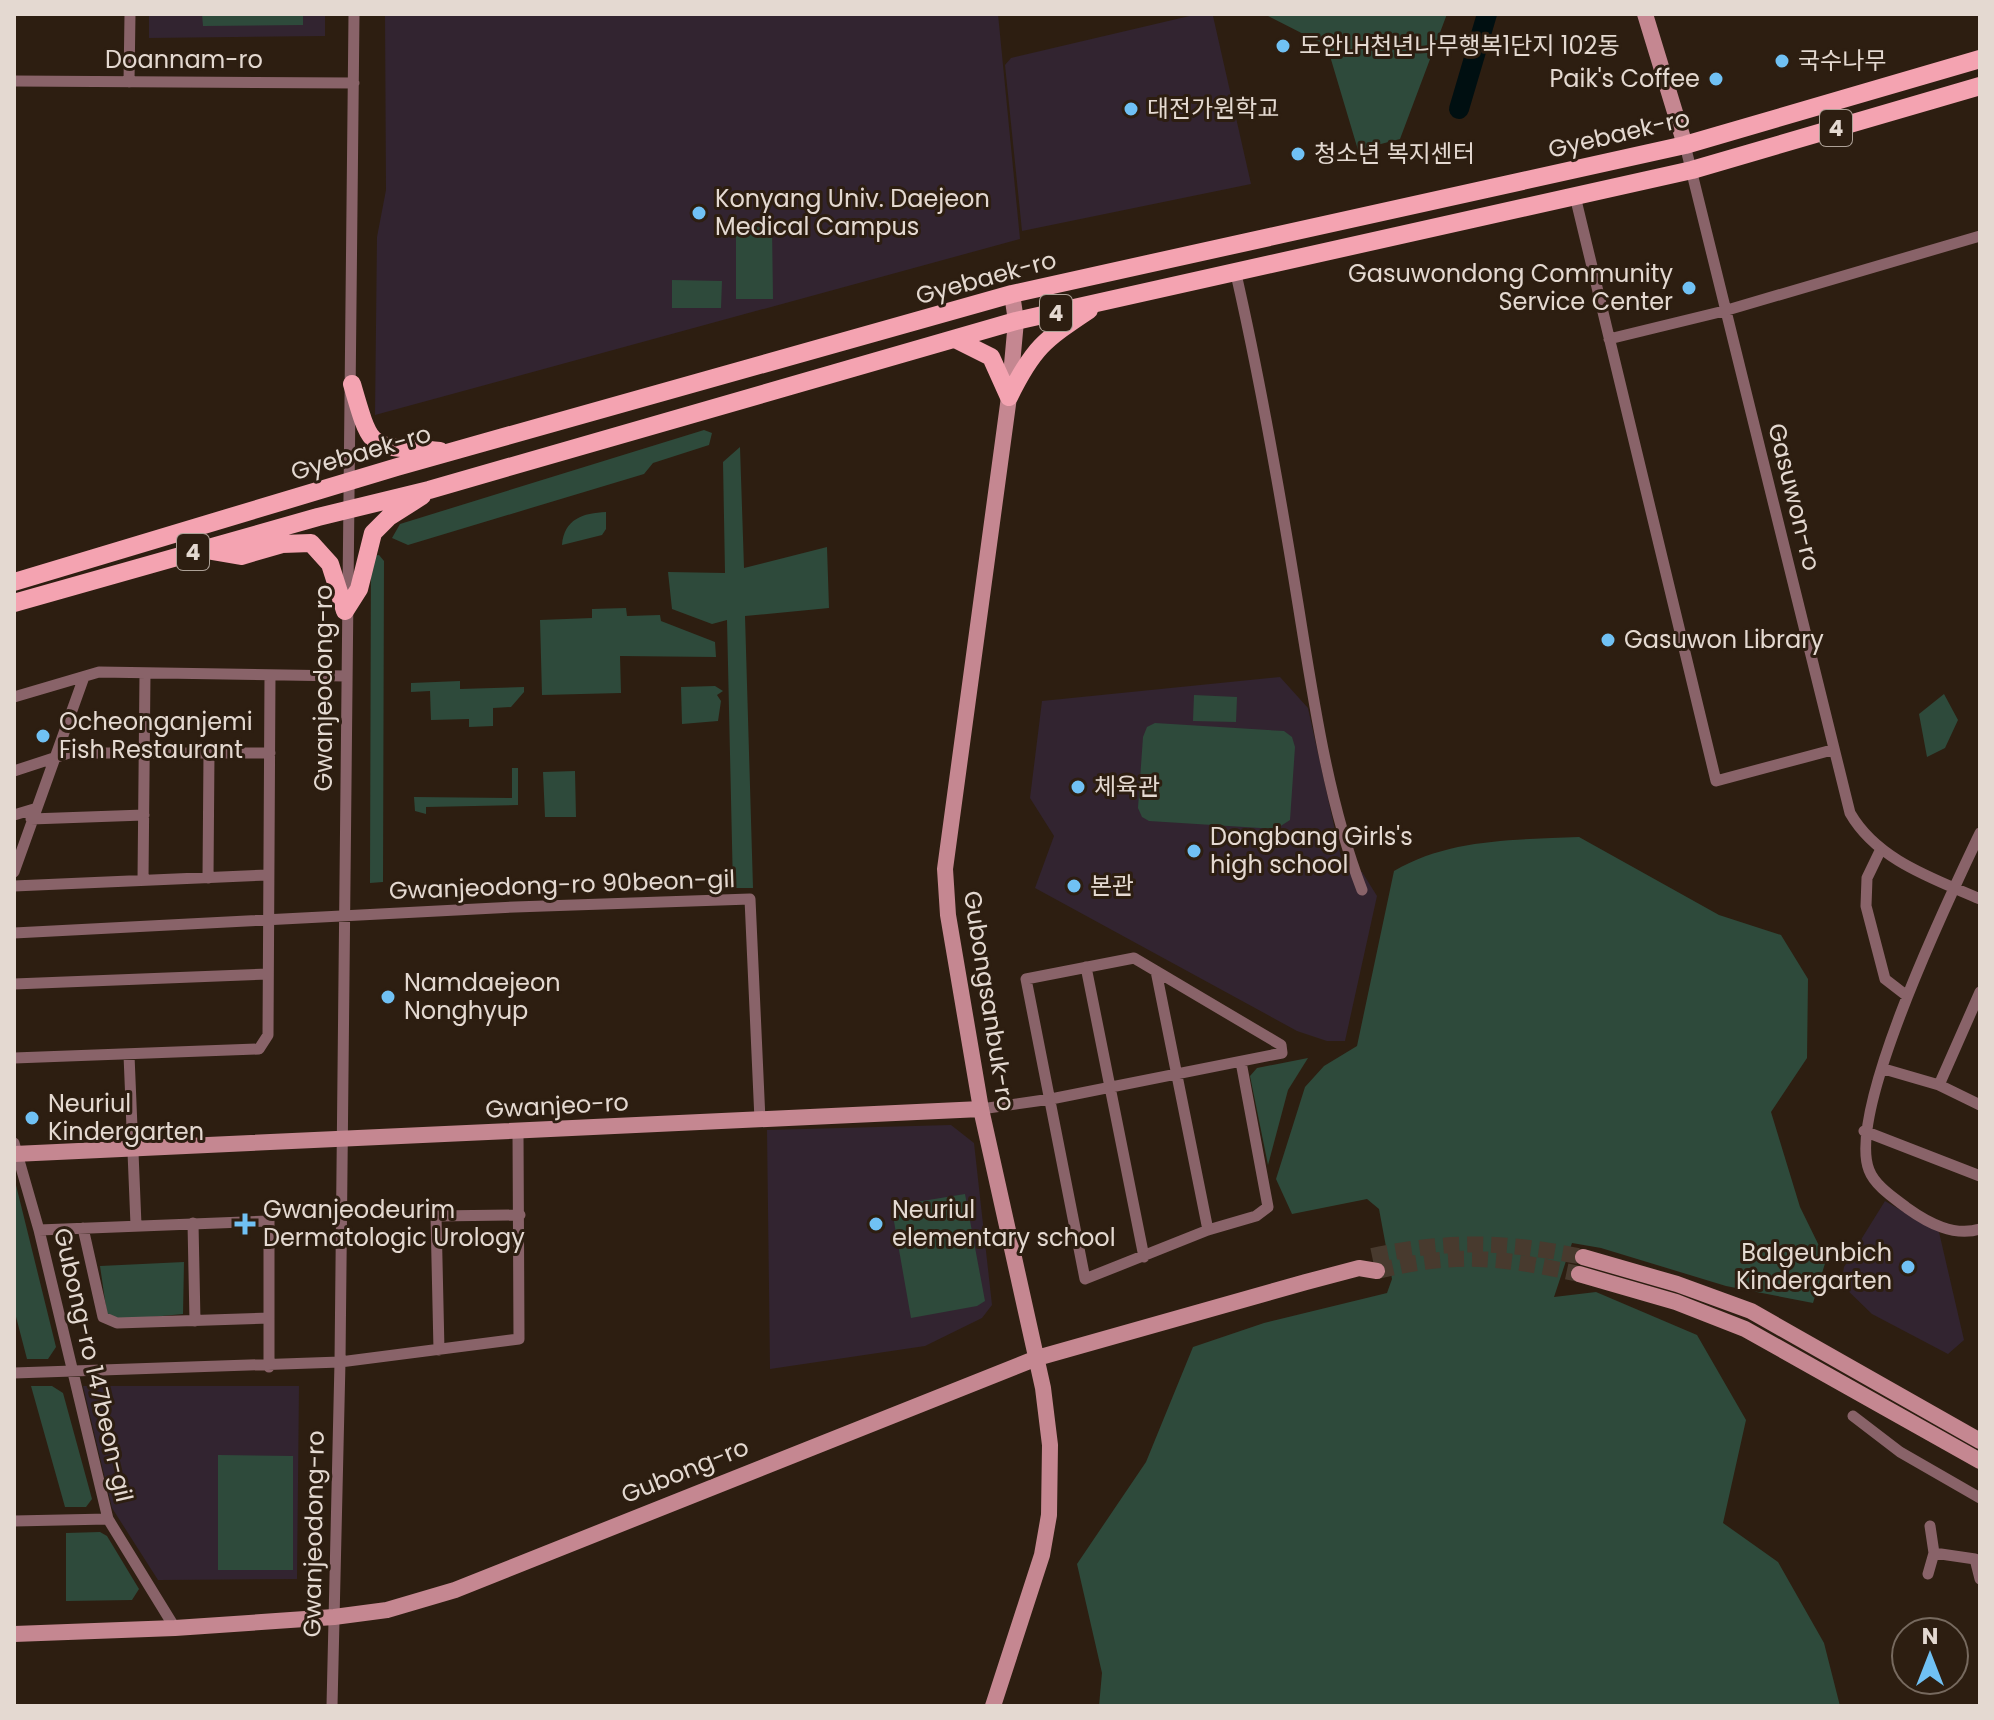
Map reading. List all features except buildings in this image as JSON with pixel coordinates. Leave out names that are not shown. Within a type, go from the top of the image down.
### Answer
[{"type":"main road","points":[[1645,14],[1685,145]]},
{"type":"main road","name":"Gyebaek-ro","points":[[14,582],[450,452],[1012,294],[1685,145],[1980,59]]},
{"type":"main road","name":"Gyebaek-ro","points":[[14,603],[201,549],[429,490],[1016,321],[1692,170],[1980,86]]},
{"type":"main road","name":"Gubongsanbuk-ro","points":[[993,1706],[1042,1555],[1049,1515],[1050,1445],[1037,1358],[981,1109],[948,915],[945,869],[1009,397],[1016,321],[1012,294]]},
{"type":"main road","points":[[1009,397],[1033,352],[1050,334],[1100,303]]},
{"type":"main road","points":[[955,339],[991,357],[1009,397]]},
{"type":"main road","points":[[352,384],[372,441],[384,448],[450,452]]},
{"type":"main road","points":[[345,611],[359,589],[369,546],[379,524],[429,490]]},
{"type":"main road","points":[[201,549],[241,556],[282,544],[311,543],[330,564],[345,611]]},
{"type":"main road","points":[[14,571],[54,570]]},
{"type":"main road","points":[[14,615],[22,613],[39,595]]},
{"type":"main road","name":"Gwanjeo-ro","points":[[15,1150],[340,1141],[981,1109]]},
{"type":"main road","name":"Gubong-ro","points":[[14,1634],[175,1628],[334,1617],[387,1610],[455,1590],[1037,1358],[1374,1264]]},
{"type":"main road","points":[[1980,1441],[1751,1311],[1677,1284],[1581,1266],[1745,1329],[1980,1461]]},
{"type":"street","points":[[129,82],[130,14]]},
{"type":"street","name":"Gwanjeodong-ro","points":[[332,1706],[346,916],[345,611],[352,384],[354,14]]},
{"type":"street","name":"Doannam-ro","points":[[14,81],[354,83]]},
{"type":"street","name":"Gasuwon-ro","points":[[1685,145],[1850,813],[1862,834],[1880,851],[1980,899]]},
{"type":"street","points":[[1575,196],[1716,781],[1832,750]]},
{"type":"street","points":[[1609,339],[1724,311],[1980,236]]},
{"type":"street","points":[[1236,274],[1274,450],[1314,701],[1352,863],[1362,890]]},
{"type":"street","points":[[14,697],[99,672],[345,676]]},
{"type":"street","points":[[143,880],[145,673]]},
{"type":"street","points":[[14,1058],[259,1049],[268,1035],[270,675]]},
{"type":"street","points":[[14,872],[32,814],[84,677]]},
{"type":"street","points":[[14,771],[69,753],[270,753]]},
{"type":"street","points":[[208,878],[209,753]]},
{"type":"street","points":[[14,815],[144,815]]},
{"type":"street","points":[[1980,833],[1907,996],[1864,1131],[1869,1170],[1888,1194],[1921,1218],[1946,1228],[1966,1233],[1980,1229]]},
{"type":"street","points":[[1880,851],[1867,878],[1866,906],[1885,979],[1907,996]]},
{"type":"street","points":[[14,886],[268,875]]},
{"type":"street","name":"Gwanjeodong-ro 90beon-gil","points":[[346,916],[750,899],[760,1120]]},
{"type":"street","points":[[14,933],[346,916]]},
{"type":"street","points":[[981,1109],[1051,1099],[1241,1062],[1282,1053],[1281,1045],[1134,958],[1026,979],[1051,1099],[1085,1279],[1208,1230],[1256,1216],[1268,1207],[1241,1062]]},
{"type":"street","points":[[1086,967],[1144,1257]]},
{"type":"street","points":[[1156,971],[1208,1230]]},
{"type":"street","points":[[14,984],[268,974]]},
{"type":"street","points":[[1939,1085],[1980,992]]},
{"type":"street","points":[[129,1055],[136,1225]]},
{"type":"street","points":[[1884,1069],[1939,1085],[1980,1105]]},
{"type":"street","points":[[1864,1131],[1980,1176]]},
{"type":"street","points":[[14,1373],[269,1367],[340,1362],[519,1339],[518,1132]]},
{"type":"street","name":"Gubong-ro 147beon-gil","points":[[15,1150],[39,1230],[108,1519],[175,1628]]},
{"type":"street","points":[[439,1350],[436,1216],[520,1215]]},
{"type":"street","points":[[39,1230],[269,1221],[269,1367]]},
{"type":"street","points":[[193,1223],[195,1321]]},
{"type":"street","points":[[83,1228],[103,1317],[117,1323],[269,1318]]},
{"type":"street","points":[[1853,1416],[1900,1452],[1980,1498]]},
{"type":"street","points":[[14,1521],[108,1519]]},
{"type":"street","points":[[1928,1574],[1934,1553],[1930,1526]]},
{"type":"street","points":[[1934,1553],[1975,1559],[1980,1579]]},
{"type":"shaded area","points":[[149,14],[325,14],[325,36],[149,38]]},
{"type":"shaded area","name":"Konyang Univ. Daejeon Medical Campus","points":[[385,14],[998,14],[1020,239],[375,415],[377,237],[386,190]]},
{"type":"shaded area","points":[[1198,14],[1213,16],[1251,184],[1022,231],[1005,65],[1011,58]]},
{"type":"shaded area","name":"Dongbang Girls's high school","points":[[1280,677],[1308,708],[1343,866],[1362,872],[1377,896],[1345,1041],[1327,1041],[1297,1031],[1035,888],[1054,836],[1030,798],[1042,701]]},
{"type":"shaded area","name":"Neuriul elementary school","points":[[951,1125],[974,1143],[992,1305],[982,1318],[925,1346],[770,1369],[767,1130]]},
{"type":"shaded area","points":[[1885,1201],[1939,1232],[1964,1340],[1948,1354],[1872,1314],[1841,1284],[1844,1267]]},
{"type":"shaded area","points":[[83,1386],[299,1386],[297,1579],[158,1580],[112,1508]]},
{"type":"green space","points":[[202,14],[303,14],[303,25],[203,26]]},
{"type":"green space","points":[[1264,14],[1447,14],[1400,139],[1358,150],[1327,46]]},
{"type":"green space","points":[[736,227],[772,227],[773,299],[736,299]]},
{"type":"green space","points":[[672,280],[722,281],[721,308],[672,308]]},
{"type":"green space","points":[[704,430],[712,433],[709,445],[653,463],[644,474],[408,545],[392,538],[400,524]]},
{"type":"green space","points":[[740,447],[744,568],[827,547],[829,608],[745,616],[753,888],[733,888],[727,620],[712,624],[672,609],[668,572],[725,573],[723,462]]},
{"type":"green space","points":[[606,512],[606,529],[602,535],[562,545],[566,529],[576,519]]},
{"type":"green space","points":[[379,555],[384,561],[383,882],[370,883],[371,556]]},
{"type":"green space","points":[[626,608],[627,616],[660,615],[661,621],[715,642],[716,657],[620,656],[621,693],[542,695],[540,620],[592,618],[592,609]]},
{"type":"green space","points":[[460,681],[460,689],[524,687],[524,692],[511,707],[493,708],[493,726],[469,727],[469,719],[431,720],[430,691],[411,692],[411,683]]},
{"type":"green space","points":[[715,686],[723,691],[717,695],[721,701],[718,721],[682,724],[681,687]]},
{"type":"green space","points":[[1944,694],[1958,720],[1945,748],[1927,757],[1919,714]]},
{"type":"green space","points":[[1194,695],[1237,697],[1236,722],[1193,721]]},
{"type":"green space","points":[[1155,723],[1284,731],[1292,737],[1295,747],[1290,820],[1276,829],[1149,821],[1142,817],[1138,808],[1143,737],[1147,727]]},
{"type":"green space","points":[[512,768],[518,768],[518,805],[426,807],[426,814],[415,811],[414,797],[512,798]]},
{"type":"green space","points":[[575,771],[576,817],[545,817],[543,772]]},
{"type":"green space","points":[[1579,837],[1719,915],[1781,935],[1808,979],[1807,1058],[1771,1112],[1800,1207],[1826,1260],[1813,1303],[1726,1286],[1601,1248],[1572,1243],[1554,1297],[1596,1292],[1697,1335],[1746,1420],[1723,1523],[1778,1562],[1824,1643],[1840,1706],[1099,1706],[1102,1673],[1077,1564],[1146,1462],[1193,1347],[1264,1323],[1387,1293],[1392,1279],[1379,1209],[1367,1199],[1292,1214],[1276,1179],[1305,1087],[1324,1066],[1357,1046],[1394,871],[1415,860],[1461,847],[1508,840]]},
{"type":"green space","points":[[1308,1058],[1288,1090],[1268,1165],[1250,1076],[1257,1068]]},
{"type":"green space","points":[[14,1177],[56,1347],[48,1359],[27,1359],[14,1309]]},
{"type":"green space","points":[[965,1194],[985,1301],[977,1306],[911,1318],[892,1210],[898,1205]]},
{"type":"green space","points":[[184,1262],[183,1314],[119,1320],[107,1314],[100,1266]]},
{"type":"green space","points":[[31,1386],[52,1386],[63,1393],[92,1499],[86,1507],[65,1507]]},
{"type":"green space","points":[[218,1455],[293,1456],[293,1570],[218,1570]]},
{"type":"green space","points":[[100,1532],[107,1536],[139,1589],[132,1600],[66,1601],[66,1533]]},
{"type":"waterway","points":[[1459,109],[1487,14]]},
{"type":"tunnel","points":[[1372,1256],[1427,1247],[1478,1244],[1583,1257]]},
{"type":"tunnel","points":[[1377,1271],[1430,1261],[1478,1259],[1579,1274]]},
{"type":"place","name":"도안LH천년나무행복1단지 102동","points":[[1283,46]]},
{"type":"place","name":"국수나무","points":[[1782,61]]},
{"type":"place","name":"Paik's Coffee","points":[[1716,79]]},
{"type":"place","name":"대전가원학교","points":[[1131,109]]},
{"type":"place","name":"청소년 복지센터","points":[[1298,154]]},
{"type":"place","name":"Konyang Univ. Daejeon Medical Campus","points":[[699,213]]},
{"type":"place","name":"Gasuwondong Community Service Center","points":[[1689,288]]},
{"type":"place","name":"Gasuwon Library","points":[[1608,640]]},
{"type":"place","name":"Ocheonganjemi Fish Restaurant","points":[[43,736]]},
{"type":"place","name":"체육관","points":[[1078,787]]},
{"type":"place","name":"Dongbang Girls's high school","points":[[1194,851]]},
{"type":"place","name":"본관","points":[[1074,886]]},
{"type":"place","name":"Namdaejeon Nonghyup","points":[[388,997]]},
{"type":"place","name":"Neuriul Kindergarten","points":[[32,1118]]},
{"type":"place","name":"Gwanjeodeurim Dermatologic Urology","points":[[245,1224]]},
{"type":"place","name":"Neuriul elementary school","points":[[876,1224]]},
{"type":"place","name":"Balgeunbich Kindergarten","points":[[1908,1267]]}]
